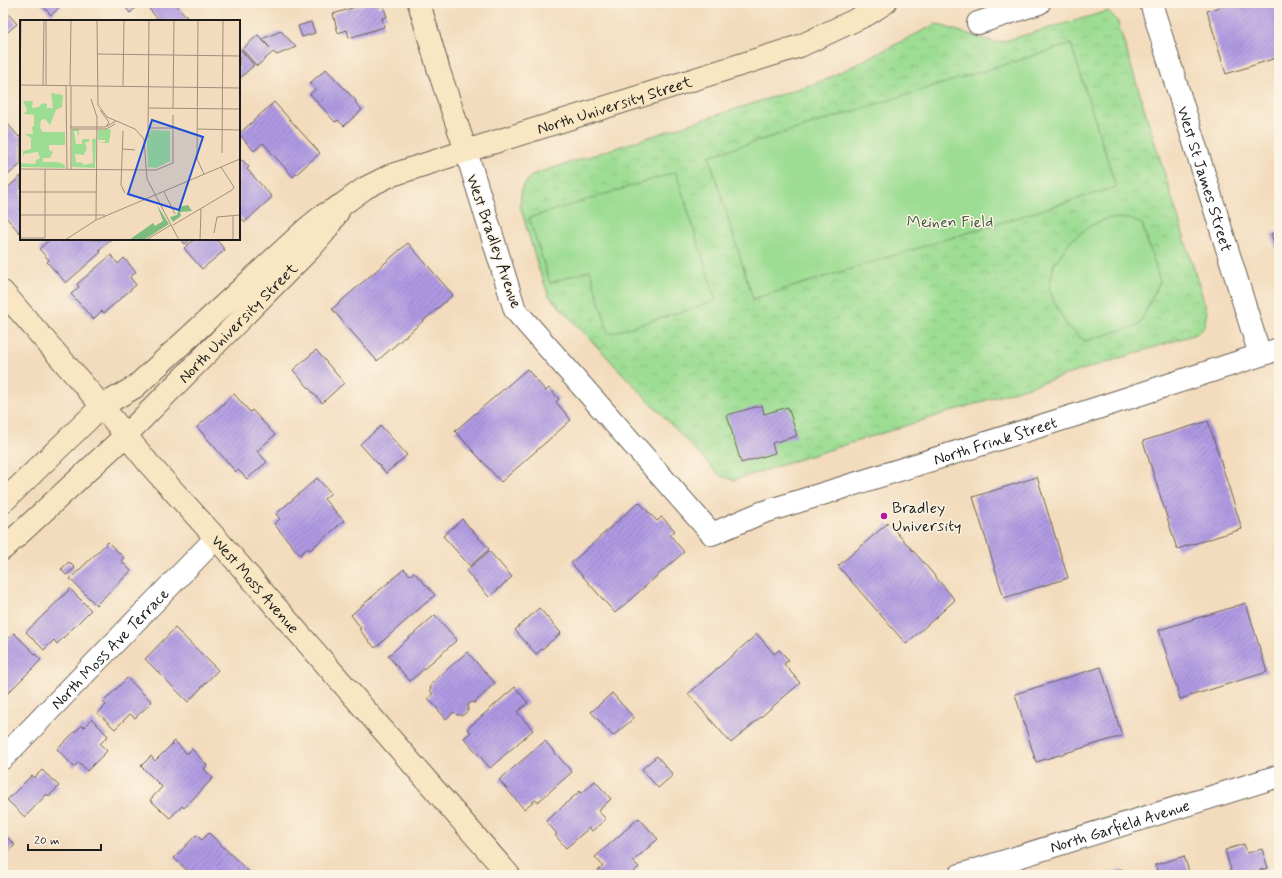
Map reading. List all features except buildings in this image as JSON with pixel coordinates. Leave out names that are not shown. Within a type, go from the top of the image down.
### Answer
[{"type":"main road","name":"West Bradley Avenue","points":[[419,3],[439,71],[466,151]]},
{"type":"main road","name":"North University Street","points":[[3,502],[102,406],[135,386],[305,230],[322,216],[343,204],[365,188],[389,176],[800,46],[868,14],[885,3]]},
{"type":"main road","name":"North University Street","points":[[3,549],[126,436],[311,248],[324,233],[343,204]]},
{"type":"main road","name":"West Moss Avenue","points":[[3,292],[102,406],[149,464],[216,538],[509,875]]},
{"type":"street","points":[[978,23],[1039,3]]},
{"type":"street","name":"West St James Street","points":[[1151,3],[1269,352]]},
{"type":"street","name":"West Bradley Avenue","points":[[466,151],[515,310],[712,534]]},
{"type":"street","name":"North Frink Street","points":[[712,534],[761,512],[1079,414],[1269,352]]},
{"type":"street","name":"North Moss Ave Terrace","points":[[3,758],[216,538]]},
{"type":"street","name":"North Garfield Avenue","points":[[960,875],[1279,776]]},
{"type":"green space","name":"Meinen Field","points":[[1108,11],[1117,20],[1207,311],[1204,327],[1196,334],[734,480],[719,475],[549,296],[539,270],[520,205],[522,187],[532,175],[825,80],[936,24],[997,43]]},
{"type":"green space","points":[[1071,44],[1116,187],[753,299],[709,156]]},
{"type":"green space","points":[[676,172],[716,301],[609,334],[590,270],[550,283],[529,218]]},
{"type":"green space","points":[[1109,218],[1129,219],[1142,224],[1160,281],[1139,325],[1085,341],[1068,327],[1057,308],[1049,289],[1054,264],[1070,241],[1090,226]]},
{"type":"place","name":"Bradley University","points":[[884,516]]}]
